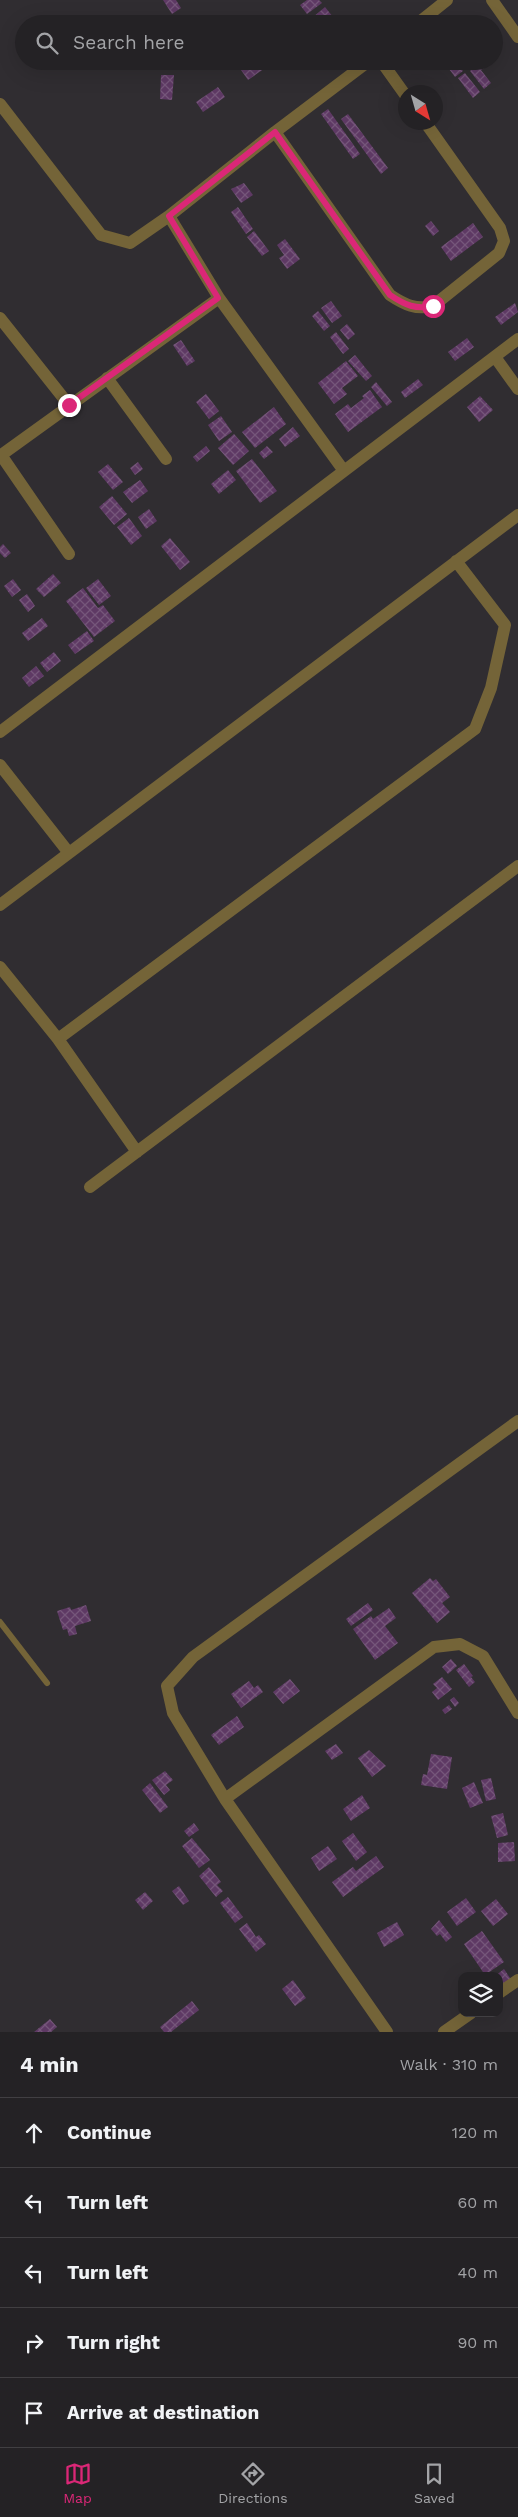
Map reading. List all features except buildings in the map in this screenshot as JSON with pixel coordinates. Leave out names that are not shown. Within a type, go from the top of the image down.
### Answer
[{"type":"street","points":[[428,15],[447,0]]},
{"type":"street","points":[[492,0],[503,15]]},
{"type":"street","points":[[503,16],[518,37]]},
{"type":"street","points":[[0,104],[101,235],[130,243],[169,216],[357,70]]},
{"type":"street","points":[[387,70],[398,85]]},
{"type":"street","points":[[275,132],[390,295],[404,304],[421,308],[433,306],[499,253],[504,241],[500,228],[431,130]]},
{"type":"street","points":[[169,216],[218,298],[344,471]]},
{"type":"street","points":[[69,554],[0,455],[218,298]]},
{"type":"street","points":[[0,318],[69,405]]},
{"type":"street","points":[[0,732],[518,339]]},
{"type":"street","points":[[495,357],[518,389]]},
{"type":"street","points":[[107,378],[166,458]]},
{"type":"street","points":[[0,905],[518,515]]},
{"type":"street","points":[[58,1038],[475,729],[491,688],[505,625],[456,562]]},
{"type":"street","points":[[0,765],[69,853]]},
{"type":"street","points":[[90,1187],[518,866]]},
{"type":"street","points":[[0,967],[58,1038],[137,1152]]},
{"type":"street","points":[[387,2032],[225,1799],[173,1713],[167,1686],[193,1657],[518,1421]]},
{"type":"street","points":[[225,1799],[434,1647],[460,1644],[484,1656],[518,1713]]},
{"type":"street","points":[[503,1990],[518,1980]]},
{"type":"street","points":[[444,2032],[465,2017]]},
{"type":"lane","points":[[0,1622],[47,1683]]},
{"type":"route","points":[[69,405],[218,298],[169,216],[275,132],[390,295],[404,304],[421,308],[433,306]]}]
